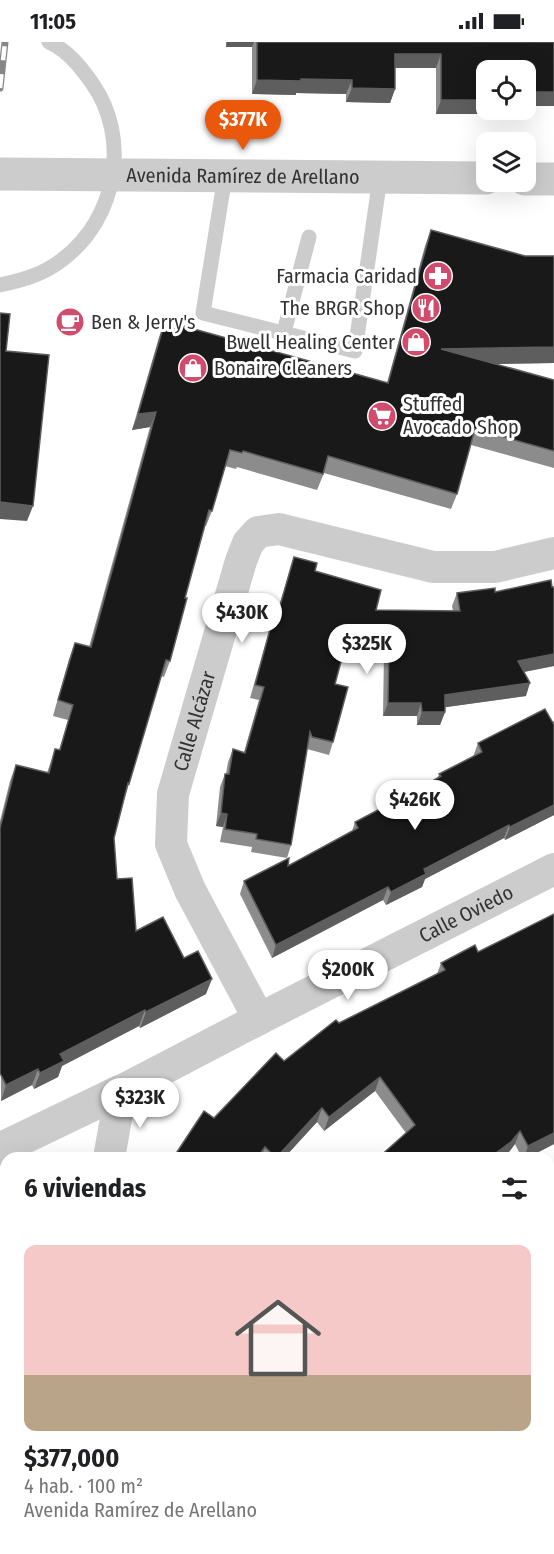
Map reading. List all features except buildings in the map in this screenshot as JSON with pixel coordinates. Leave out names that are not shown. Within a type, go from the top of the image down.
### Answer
[{"type":"street","name":"Avenida Ramírez de Arellano","points":[[0,174],[476,178]]},
{"type":"street","points":[[536,178],[554,179]]},
{"type":"street","name":"Calle Alcázar","points":[[259,1019],[190,890],[171,844],[173,794],[241,561],[249,543],[258,532],[279,529],[433,567],[495,567],[554,553]]},
{"type":"street","name":"Calle Oviedo","points":[[122,1091],[554,869]]},
{"type":"street","points":[[6,1146],[122,1091]]},
{"type":"street","points":[[110,1152],[122,1091]]},
{"type":"lane","points":[[0,285],[40,273],[63,260],[84,240],[99,218],[113,176],[115,147],[110,118],[101,95],[78,64],[59,47],[49,42]]},
{"type":"lane","points":[[225,176],[203,313],[355,351],[380,178]]},
{"type":"lane","points":[[284,332],[309,237]]},
{"type":"railway","points":[[0,88],[5,42]]},
{"type":"place","name":"Farmacia Caridad","points":[[438,276]]},
{"type":"place","name":"The BRGR Shop","points":[[426,308]]},
{"type":"place","name":"Ben & Jerry's","points":[[70,322]]},
{"type":"place","name":"Bwell Healing Center","points":[[416,342]]},
{"type":"place","name":"Bonaire Cleaners","points":[[193,368]]},
{"type":"place","name":"Stuffed Avocado Shop","points":[[382,416]]}]
